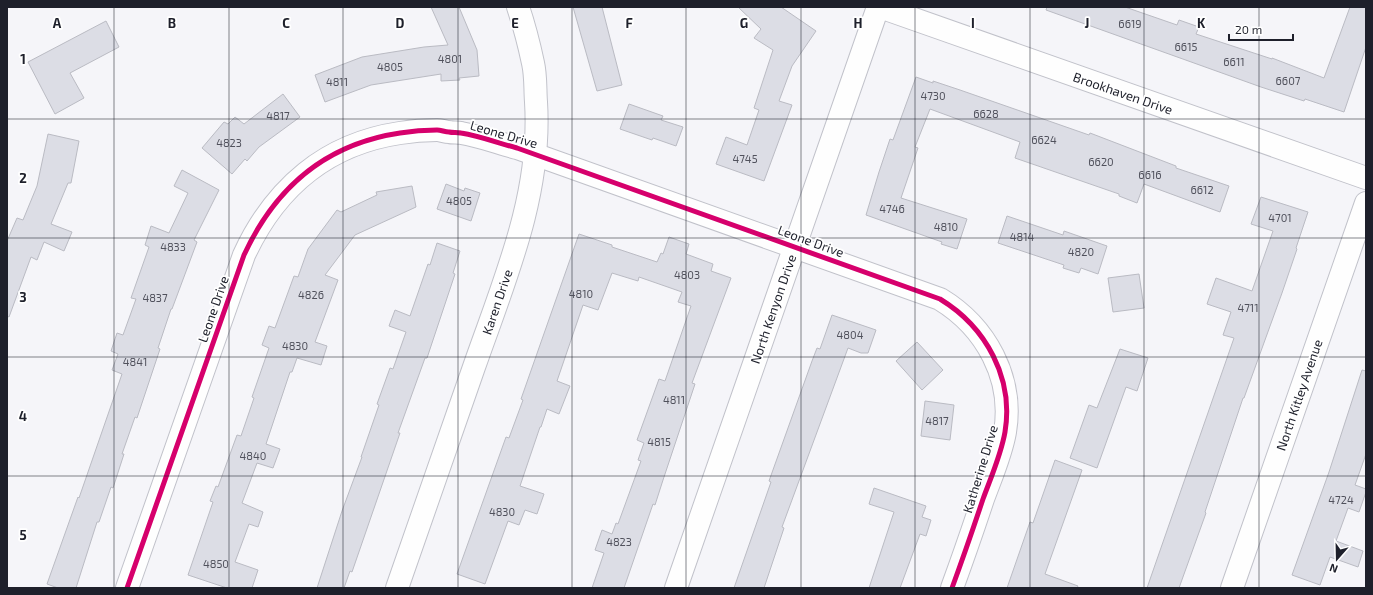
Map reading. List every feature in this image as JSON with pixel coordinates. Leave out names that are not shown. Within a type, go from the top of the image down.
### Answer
[{"type":"street","name":"Karen Drive","points":[[397,588],[516,245],[530,193],[535,154],[537,117],[534,72],[529,43],[518,7]]},
{"type":"street","name":"Brookhaven Drive","points":[[879,7],[1366,178]]},
{"type":"street","name":"North Kenyon Drive","points":[[676,588],[879,7]]},
{"type":"street","name":"Leone Drive","points":[[128,588],[244,255],[258,228],[275,204],[295,182],[318,163],[355,145],[378,136],[439,130],[479,137],[535,154],[940,299],[971,324],[984,338],[993,355]]},
{"type":"street","name":"North Kitley Avenue","points":[[1232,588],[1366,203]]},
{"type":"street","name":"Katherine Drive","points":[[952,588],[1005,432],[1007,412],[1004,384],[993,355]]},
{"type":"building","points":[[431,7],[459,7],[477,50],[479,76],[459,78],[460,80],[441,81],[441,74],[371,85],[325,102],[315,75],[362,57],[424,47],[448,45]]},
{"type":"building","points":[[573,7],[602,7],[622,85],[597,91]]},
{"type":"building","points":[[738,7],[781,7],[816,31],[792,66],[779,101],[792,105],[764,181],[716,164],[726,137],[747,145],[759,110],[754,108],[773,50],[754,38],[761,29]]},
{"type":"building","points":[[1047,7],[1125,7],[1177,25],[1179,20],[1199,27],[1196,34],[1272,58],[1324,78],[1350,7],[1366,7],[1366,47],[1344,112],[1261,87],[1046,10]]},
{"type":"building","points":[[106,21],[119,47],[70,73],[84,98],[55,114],[28,62]]},
{"type":"building","points":[[916,77],[960,90],[1089,135],[1090,133],[1176,166],[1176,168],[1229,186],[1220,212],[1144,184],[1137,203],[1119,196],[1119,194],[1015,158],[1020,142],[930,109],[915,147],[918,148],[901,198],[967,219],[957,249],[941,244],[942,242],[866,215],[890,139],[893,140]]},
{"type":"building","points":[[283,94],[300,117],[259,147],[247,161],[245,159],[232,174],[202,148],[224,122],[228,124],[235,117],[244,124]]},
{"type":"building","points":[[629,104],[663,116],[661,120],[683,127],[676,146],[653,138],[652,140],[620,129]]},
{"type":"building","points":[[48,134],[79,141],[71,183],[68,183],[51,224],[72,232],[64,251],[44,242],[37,260],[31,257],[9,317],[7,316],[7,241],[17,218],[23,220],[37,186]]},
{"type":"building","points":[[182,170],[219,190],[194,240],[197,242],[171,309],[158,348],[160,349],[137,418],[135,417],[122,454],[124,454],[113,488],[111,487],[99,522],[97,522],[76,588],[58,588],[47,584],[78,497],[79,498],[122,374],[112,370],[118,354],[111,351],[117,333],[123,335],[136,299],[131,298],[149,247],[145,245],[151,226],[169,233],[188,193],[174,186]]},
{"type":"building","points":[[446,184],[464,191],[465,188],[480,193],[471,221],[437,209]]},
{"type":"building","points":[[412,186],[416,207],[355,235],[325,275],[338,280],[315,342],[327,346],[321,365],[297,358],[292,372],[290,372],[266,444],[280,449],[273,468],[257,463],[242,503],[263,512],[258,527],[249,524],[235,562],[258,570],[252,588],[227,588],[188,575],[213,502],[210,501],[216,486],[218,487],[237,435],[241,436],[254,398],[252,397],[269,348],[262,345],[269,326],[275,328],[294,276],[298,277],[308,249],[337,210],[341,212],[377,195],[376,192]]},
{"type":"building","points":[[1261,197],[1308,212],[1282,293],[1243,398],[1205,512],[1206,513],[1179,588],[1147,588],[1234,338],[1223,335],[1231,312],[1207,304],[1216,278],[1252,291],[1273,231],[1251,224]]},
{"type":"building","points":[[1007,216],[1063,235],[1064,231],[1107,246],[1098,274],[1081,268],[1079,273],[1063,268],[1064,265],[998,243]]},
{"type":"building","points":[[579,234],[657,262],[661,253],[663,254],[669,237],[689,244],[686,254],[713,264],[711,271],[731,278],[692,383],[695,384],[655,505],[653,504],[624,588],[592,588],[604,553],[595,550],[602,530],[612,534],[616,523],[618,524],[641,461],[638,460],[644,443],[637,440],[659,379],[665,381],[691,306],[678,302],[682,292],[639,277],[638,281],[612,273],[598,310],[583,305],[557,381],[570,386],[559,414],[547,409],[520,486],[544,494],[537,514],[525,510],[519,525],[508,521],[485,584],[457,574],[506,437],[509,438],[523,400],[521,399]]},
{"type":"building","points":[[437,243],[460,251],[453,273],[455,274],[427,358],[425,358],[398,433],[400,433],[352,572],[350,571],[344,588],[317,588],[379,405],[377,404],[390,368],[393,369],[406,332],[389,326],[395,310],[410,316]]},
{"type":"building","points":[[1139,274],[1144,308],[1113,312],[1108,278]]},
{"type":"building","points":[[832,315],[876,330],[868,353],[861,353],[848,348],[782,527],[784,528],[764,588],[734,588],[771,482],[769,481],[812,361],[817,348],[820,349]]},
{"type":"building","points":[[917,342],[943,370],[922,390],[896,361]]},
{"type":"building","points":[[1120,349],[1148,358],[1137,391],[1126,387],[1097,468],[1070,458],[1089,405],[1097,408]]},
{"type":"building","points":[[1362,370],[1366,371],[1366,454],[1355,485],[1366,489],[1366,492],[1359,512],[1348,508],[1336,541],[1363,551],[1358,567],[1330,557],[1320,585],[1292,575],[1329,472]]},
{"type":"building","points":[[925,401],[954,405],[950,440],[921,436]]},
{"type":"building","points":[[1055,460],[1082,470],[1045,574],[1078,586],[1077,588],[1007,588],[1030,522],[1033,523]]},
{"type":"building","points":[[874,488],[926,506],[922,517],[931,520],[926,536],[920,534],[900,588],[869,588],[894,512],[869,504]]},
{"type":"cycle path","points":[[127,588],[244,255],[271,209],[287,190],[306,173],[326,159],[349,147],[373,139],[400,133],[437,130],[468,134],[517,148],[940,299],[971,324],[983,339],[1001,374],[1007,412],[1005,432],[998,458],[952,588]]}]
